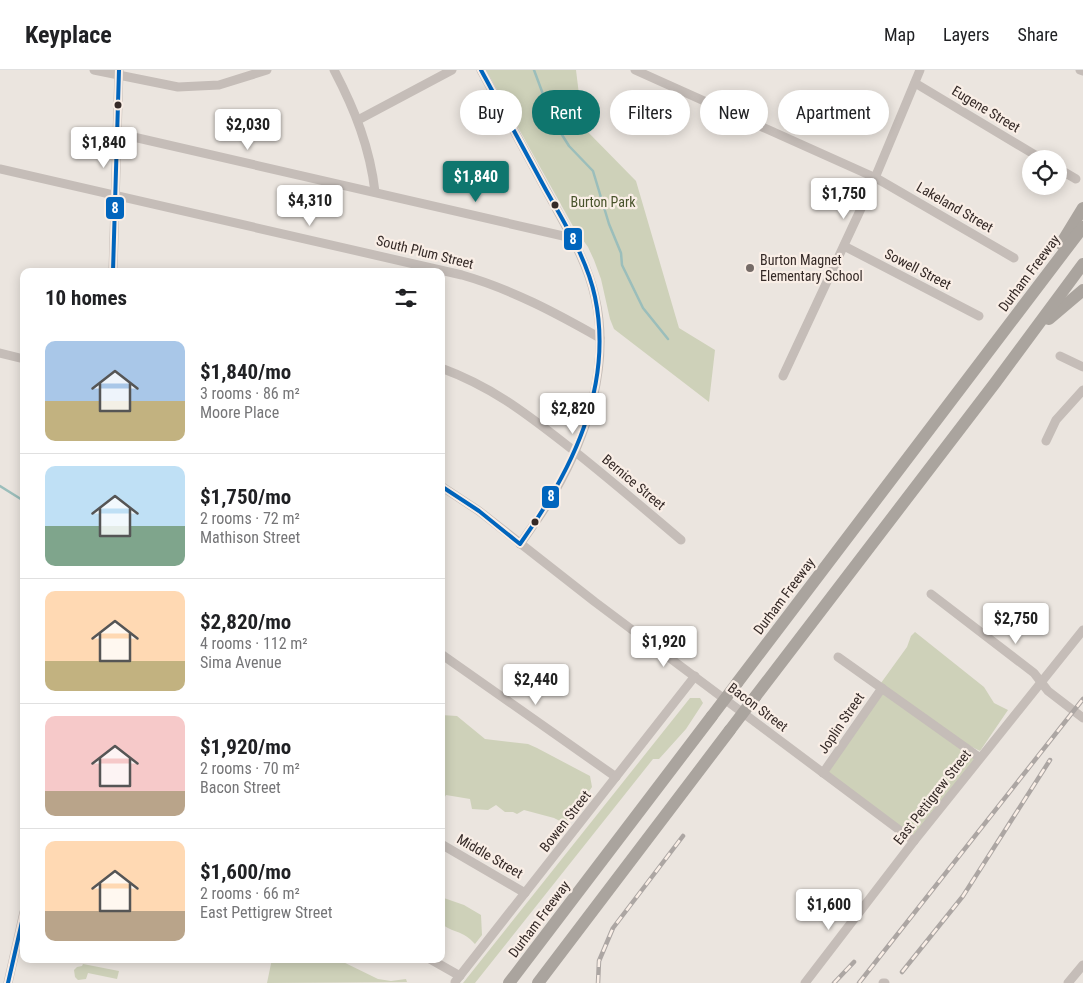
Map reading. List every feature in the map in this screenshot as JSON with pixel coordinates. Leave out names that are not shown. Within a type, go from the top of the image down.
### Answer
[{"type":"highway","points":[[1038,287],[1050,260],[1083,208]]},
{"type":"highway","name":"Durham Freeway","points":[[509,983],[1083,227]]},
{"type":"highway","points":[[538,983],[1083,264]]},
{"type":"highway","points":[[1033,332],[1083,290]]},
{"type":"highway","points":[[500,983],[580,890]]},
{"type":"highway","points":[[546,983],[584,923]]},
{"type":"street","points":[[94,70],[118,73],[170,86],[208,86],[229,83],[267,70]]},
{"type":"street","points":[[334,70],[358,120],[370,158],[375,192]]},
{"type":"street","points":[[358,120],[452,70]]},
{"type":"street","points":[[481,70],[582,258],[592,284],[598,312],[600,338],[598,379],[594,395],[575,451],[555,492],[520,544]]},
{"type":"street","name":"Lakeland Street","points":[[635,70],[876,178],[1014,258]]},
{"type":"street","points":[[783,376],[876,178],[920,70]]},
{"type":"street","points":[[113,268],[118,73]]},
{"type":"street","name":"Eugene Street","points":[[916,82],[1027,150]]},
{"type":"street","points":[[116,133],[572,238]]},
{"type":"street","name":"South Plum Street","points":[[0,169],[430,268]]},
{"type":"street","points":[[1067,174],[1076,179]]},
{"type":"street","name":"Sowell Street","points":[[844,246],[979,316]]},
{"type":"street","name":"South Plum Street","points":[[445,272],[482,281],[547,309],[600,338]]},
{"type":"street","points":[[0,353],[20,357]]},
{"type":"street","points":[[1060,356],[1083,367]]},
{"type":"street","name":"Bernice Street","points":[[445,369],[463,376],[496,393],[537,422],[575,451],[681,540]]},
{"type":"street","points":[[1046,441],[1056,420],[1083,390]]},
{"type":"street","name":"Bacon Street","points":[[445,489],[479,511],[520,544],[914,841]]},
{"type":"street","points":[[931,594],[1034,674],[1048,691],[1083,718]]},
{"type":"street","name":"East Pettigrew Street","points":[[805,983],[914,841],[1083,630]]},
{"type":"street","points":[[445,657],[616,778]]},
{"type":"street","points":[[838,657],[980,758]]},
{"type":"street","name":"Bowen Street","points":[[436,963],[458,979],[694,676]]},
{"type":"street","name":"Joplin Street","points":[[823,772],[882,688]]},
{"type":"street","name":"Middle Street","points":[[445,846],[525,892]]},
{"type":"street","points":[[8,983],[20,930]]},
{"type":"street","points":[[1068,983],[1083,965]]},
{"type":"green space","name":"Burton Park","points":[[486,70],[576,70],[578,90],[532,90],[532,135],[591,135],[636,181],[679,328],[715,350],[709,402],[614,329],[601,279],[588,247],[574,228],[522,135],[522,90],[497,90]]},
{"type":"green space","points":[[915,632],[984,687],[994,703],[1008,710],[980,751],[964,743],[881,683],[907,647],[911,636]]},
{"type":"green space","points":[[882,691],[977,759],[914,839],[828,772]]},
{"type":"green space","points":[[690,698],[700,698],[703,703],[686,729],[659,759],[653,759],[475,983],[463,983]]},
{"type":"green space","points":[[445,715],[457,716],[485,739],[528,744],[537,748],[590,776],[592,787],[566,824],[554,818],[524,810],[517,814],[505,812],[496,805],[488,810],[472,809],[470,799],[446,795],[445,797]]},
{"type":"green space","points":[[445,898],[464,905],[481,915],[482,935],[475,944],[466,936],[445,926]]},
{"type":"green space","points":[[271,963],[345,963],[378,979],[391,981],[406,979],[407,982],[267,983]]},
{"type":"green space","points":[[83,964],[119,971],[117,979],[88,973],[86,979],[78,980],[75,977],[74,970]]},
{"type":"waterway","points":[[534,70],[550,113],[559,130],[569,146],[593,171],[609,224],[621,253],[622,265],[643,308],[668,339]]},
{"type":"waterway","points":[[0,486],[20,498]]},
{"type":"railway","points":[[859,983],[1083,699]]},
{"type":"railway","points":[[902,972],[963,896],[1050,760]]},
{"type":"railway","points":[[598,983],[599,961],[613,928],[683,836]]},
{"type":"railway","points":[[834,983],[854,962]]},
{"type":"transit line","name":"8","points":[[113,268],[119,70]]},
{"type":"transit line","name":"8","points":[[445,489],[479,511],[520,544],[556,488],[571,458],[584,428],[593,396],[598,364],[599,331],[595,297],[587,269],[568,229],[481,70]]},
{"type":"transit line","name":"8","points":[[8,983],[20,930]]},
{"type":"place","name":"Burton Magnet Elementary School","points":[[750,268]]}]
